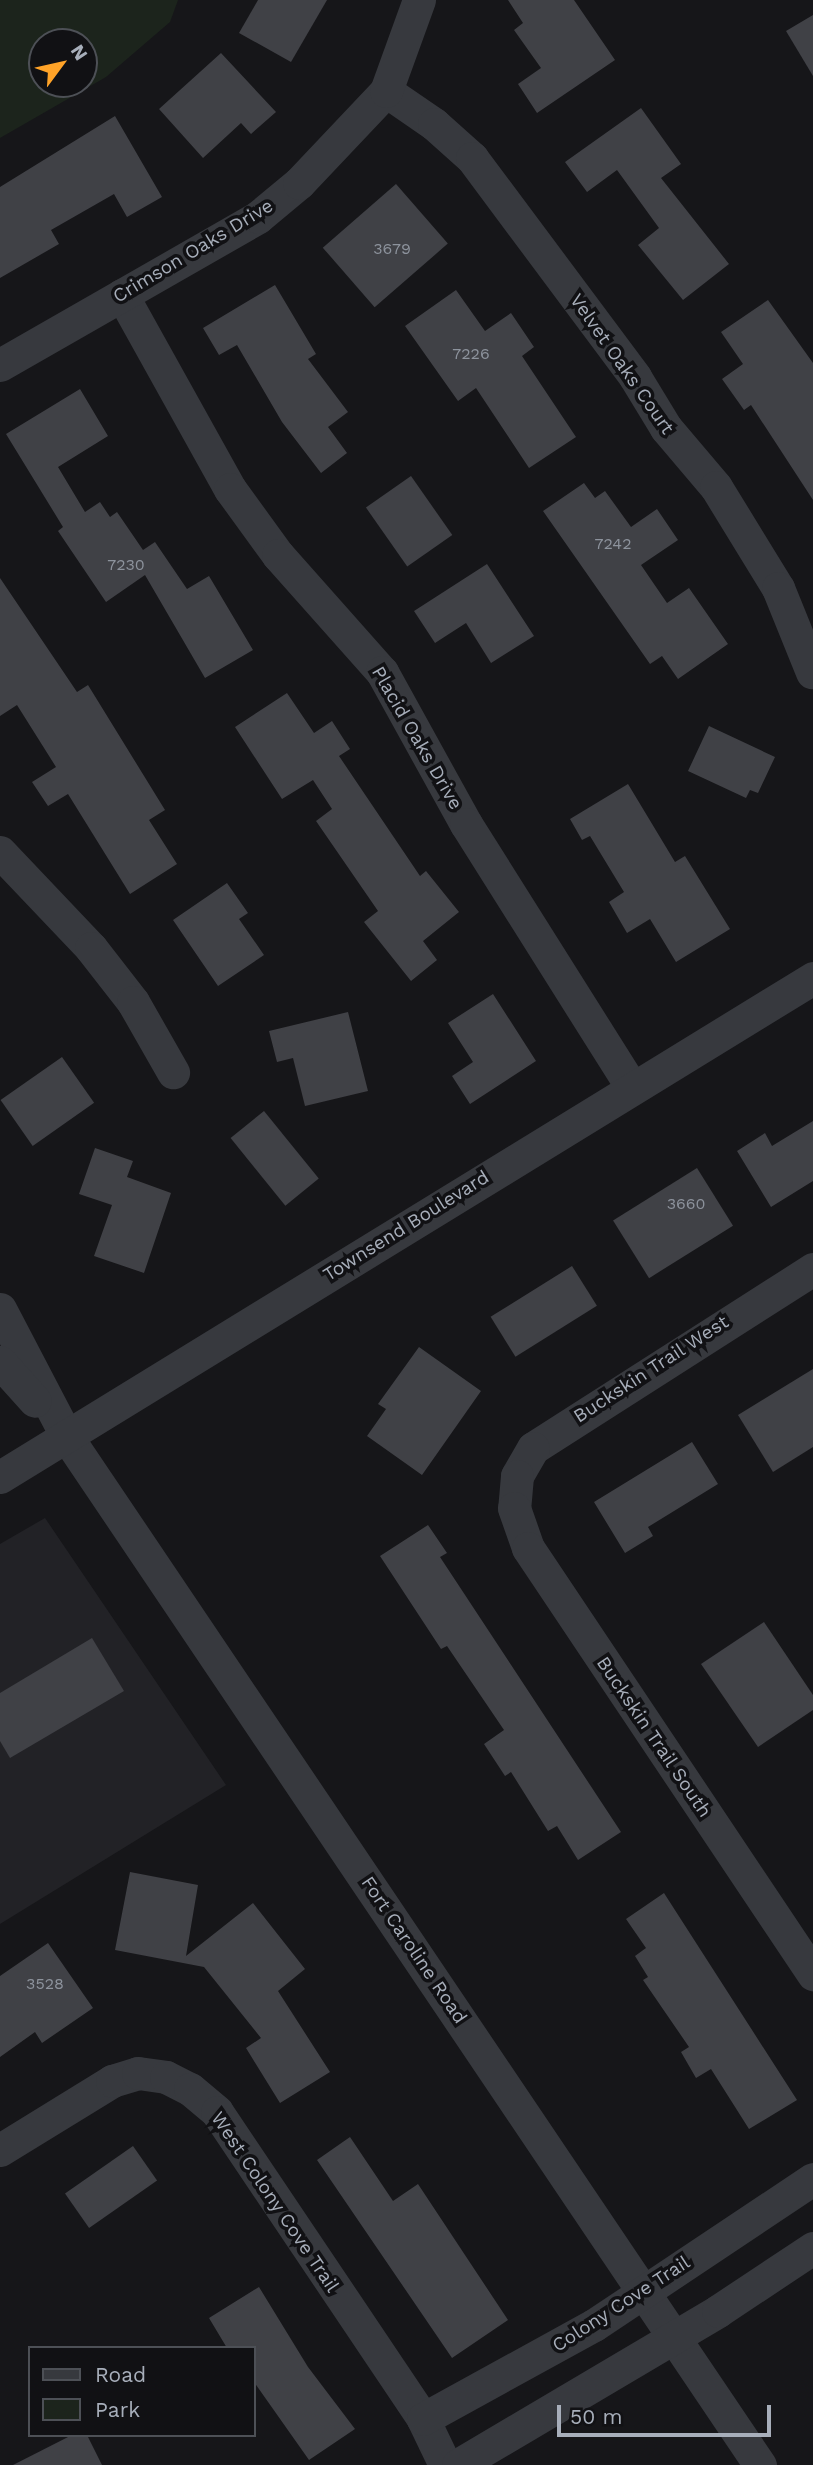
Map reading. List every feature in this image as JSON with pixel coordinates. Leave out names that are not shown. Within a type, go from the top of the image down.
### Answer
[{"type":"street","name":"Crimson Oaks Drive","points":[[0,365],[258,217],[299,183],[386,91],[419,0]]},
{"type":"street","name":"Velvet Oaks Court","points":[[386,91],[434,124],[472,158],[635,377],[666,428],[716,487],[778,588],[813,672]]},
{"type":"street","name":"Placid Oaks Drive","points":[[122,295],[230,489],[278,555],[382,672],[466,824],[631,1086]]},
{"type":"street","points":[[0,852],[91,948],[133,1002],[173,1072]]},
{"type":"street","name":"Townsend Boulevard","points":[[0,1477],[631,1086],[813,978]]},
{"type":"street","name":"Buckskin Trail West","points":[[514,1492],[523,1460],[555,1431],[813,1269]]},
{"type":"street","name":"Fort Caroline Road","points":[[0,1309],[67,1437],[761,2465]]},
{"type":"street","name":"Fort Caroline Road","points":[[0,1362],[67,1437]]},
{"type":"street","name":"Buckskin Trail South","points":[[514,1492],[514,1508],[528,1548],[813,1974]]},
{"type":"street","name":"West Colony Cove Trail","points":[[0,2150],[112,2081],[138,2073],[166,2077],[190,2089],[217,2112],[423,2420],[445,2465]]},
{"type":"street","name":"Colony Cove Trail","points":[[423,2420],[505,2378],[644,2291],[813,2179]]},
{"type":"street","points":[[458,2465],[675,2337],[813,2248]]},
{"type":"shaded area","points":[[45,1518],[226,1785],[0,1924],[0,1544]]},
{"type":"green space","points":[[0,0],[178,0],[170,22],[98,82],[98,28],[28,28],[28,98],[70,98],[0,138]]},
{"type":"building","points":[[258,0],[327,0],[291,62],[239,33]]},
{"type":"building","points":[[508,0],[574,0],[615,60],[537,113],[518,84],[541,68],[514,30],[523,23]]},
{"type":"building","points":[[813,15],[813,76],[786,31]]},
{"type":"building","points":[[221,53],[276,112],[251,134],[241,123],[203,158],[159,109]]},
{"type":"building","points":[[641,108],[681,164],[661,178],[729,264],[683,300],[638,245],[659,228],[617,170],[587,192],[565,162]]},
{"type":"building","points":[[115,116],[162,197],[127,217],[114,194],[51,230],[59,244],[0,278],[0,187]]},
{"type":"building","points":[[396,184],[448,244],[375,307],[323,248]]},
{"type":"building","points":[[275,285],[316,354],[308,359],[348,412],[328,427],[347,453],[321,473],[282,422],[237,345],[219,355],[203,328]]},
{"type":"building","points":[[456,290],[485,331],[511,313],[534,347],[522,356],[576,437],[529,468],[476,388],[458,401],[405,326]]},
{"type":"building","points":[[768,300],[813,363],[813,500],[751,405],[744,410],[722,379],[743,364],[721,332]]},
{"type":"building","points":[[80,389],[108,436],[58,467],[85,512],[100,502],[110,517],[117,512],[143,550],[155,542],[187,589],[209,576],[253,650],[205,678],[145,575],[106,602],[58,531],[63,527],[6,434]]},
{"type":"building","points":[[411,476],[452,535],[407,567],[366,508]]},
{"type":"building","points":[[584,483],[595,498],[605,491],[631,527],[657,509],[678,540],[641,565],[667,603],[689,588],[728,644],[678,679],[662,656],[650,664],[543,511]]},
{"type":"building","points":[[487,564],[534,636],[491,663],[466,623],[435,643],[414,611]]},
{"type":"building","points":[[0,578],[77,692],[88,685],[165,810],[149,820],[177,864],[130,894],[68,794],[48,806],[32,782],[56,767],[17,705],[0,716]]},
{"type":"building","points":[[287,693],[314,733],[332,721],[350,749],[339,756],[420,876],[426,871],[459,912],[423,941],[437,960],[411,981],[364,922],[378,911],[316,821],[332,809],[313,780],[282,799],[235,727]]},
{"type":"building","points":[[709,726],[775,757],[758,793],[750,790],[746,798],[688,771]]},
{"type":"building","points":[[628,784],[675,862],[685,856],[730,929],[676,962],[650,919],[627,933],[609,902],[624,892],[590,836],[582,840],[570,819]]},
{"type":"building","points":[[227,883],[248,913],[239,919],[264,955],[218,986],[173,920]]},
{"type":"building","points":[[493,994],[536,1061],[470,1104],[452,1076],[473,1062],[448,1023]]},
{"type":"building","points":[[348,1012],[368,1091],[305,1106],[293,1058],[277,1062],[269,1031]]},
{"type":"building","points":[[62,1057],[94,1103],[33,1146],[1,1100]]},
{"type":"building","points":[[264,1111],[319,1179],[285,1206],[231,1138]]},
{"type":"building","points":[[813,1121],[813,1181],[771,1207],[737,1151],[765,1133],[772,1146]]},
{"type":"building","points":[[95,1148],[133,1161],[127,1177],[171,1193],[144,1273],[94,1256],[112,1205],[79,1194]]},
{"type":"building","points":[[697,1168],[733,1226],[649,1278],[613,1220]]},
{"type":"building","points":[[572,1266],[597,1306],[515,1357],[491,1317]]},
{"type":"building","points":[[419,1347],[481,1391],[422,1475],[367,1436],[386,1409],[378,1404]]},
{"type":"building","points":[[813,1369],[813,1447],[773,1472],[738,1415]]},
{"type":"building","points":[[692,1442],[718,1484],[648,1527],[653,1536],[625,1553],[594,1502]]},
{"type":"building","points":[[428,1525],[447,1553],[440,1557],[621,1832],[578,1860],[557,1826],[548,1831],[511,1772],[505,1776],[484,1744],[504,1730],[447,1646],[441,1649],[380,1556]]},
{"type":"building","points":[[764,1622],[813,1695],[813,1710],[758,1747],[701,1664]]},
{"type":"building","points":[[92,1638],[124,1691],[10,1758],[0,1741],[0,1693]]},
{"type":"building","points":[[130,1872],[198,1885],[186,1956],[253,1903],[305,1969],[278,1991],[330,2072],[280,2103],[246,2048],[261,2038],[204,1967],[115,1950]]},
{"type":"building","points":[[664,1893],[797,2100],[749,2129],[711,2069],[696,2078],[681,2052],[689,2047],[643,1980],[648,1977],[635,1956],[646,1948],[626,1919]]},
{"type":"building","points":[[48,1943],[93,2008],[42,2043],[35,2032],[0,2057],[0,1976]]},
{"type":"building","points":[[350,2137],[393,2201],[418,2184],[508,2320],[452,2358],[317,2160]]},
{"type":"building","points":[[133,2146],[157,2180],[89,2228],[65,2194]]},
{"type":"building","points":[[259,2287],[308,2367],[355,2429],[309,2460],[256,2385],[256,2346],[226,2346],[209,2318]]},
{"type":"building","points":[[68,2437],[88,2437],[102,2465],[13,2465]]}]
